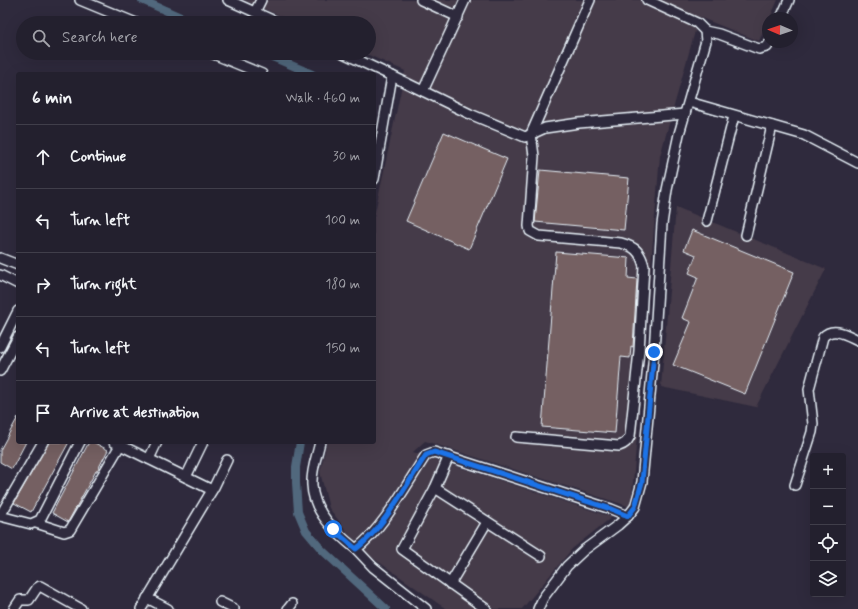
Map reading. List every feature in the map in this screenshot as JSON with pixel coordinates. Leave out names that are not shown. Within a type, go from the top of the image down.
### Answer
[{"type":"street","points":[[80,0],[119,16]]},
{"type":"street","points":[[228,0],[264,16]]},
{"type":"street","points":[[255,12],[261,0]]},
{"type":"street","points":[[421,0],[458,17]]},
{"type":"street","points":[[423,91],[465,0]]},
{"type":"street","points":[[516,437],[619,446],[628,442],[630,436],[639,351],[644,266],[638,251],[631,246],[621,243],[540,236],[530,231],[529,226],[534,156],[531,134],[590,0]]},
{"type":"street","points":[[647,0],[697,23],[705,31],[719,34],[759,49],[763,48]]},
{"type":"street","points":[[784,12],[789,0]]},
{"type":"street","points":[[538,609],[543,598],[567,566],[584,550],[610,532],[628,516],[635,507],[642,482],[653,360],[662,224],[675,150],[706,41],[705,31]]},
{"type":"street","points":[[228,60],[257,72]]},
{"type":"street","points":[[357,60],[470,114],[525,137],[545,128],[579,122],[685,114]]},
{"type":"street","points":[[376,168],[392,76]]},
{"type":"street","points":[[689,102],[812,138],[858,163]]},
{"type":"street","points":[[707,221],[734,116]]},
{"type":"street","points":[[746,235],[772,126]]},
{"type":"street","points":[[0,258],[16,264]]},
{"type":"street","points":[[0,276],[16,283]]},
{"type":"street","points":[[0,347],[16,315]]},
{"type":"street","points":[[795,485],[812,432],[813,424],[809,389],[823,337],[827,332],[831,331],[845,334],[858,340]]},
{"type":"street","points":[[0,371],[16,341]]},
{"type":"street","points":[[41,444],[0,516],[26,523],[36,523],[64,532],[70,530],[118,444]]},
{"type":"street","points":[[36,523],[40,520],[44,513],[79,444]]},
{"type":"street","points":[[121,444],[212,490]]},
{"type":"street","points":[[149,459],[156,444]]},
{"type":"street","points":[[186,477],[202,444]]},
{"type":"street","points":[[320,444],[313,470],[312,485],[314,496],[322,514],[333,529],[356,549],[373,567],[426,609]]},
{"type":"street","points":[[356,549],[362,545],[382,521],[426,455],[434,452],[611,509],[628,516]]},
{"type":"street","points":[[449,456],[435,488],[402,549],[486,609]]},
{"type":"street","points":[[141,609],[212,490],[227,460]]},
{"type":"street","points":[[435,488],[541,556]]},
{"type":"street","points":[[450,584],[487,522]]},
{"type":"street","points":[[14,609],[20,600],[29,600],[40,586],[81,609]]},
{"type":"street","points":[[147,598],[168,609]]},
{"type":"street","points":[[220,602],[234,609]]},
{"type":"shaded area","points":[[244,0],[778,0],[773,12],[762,12],[762,35],[759,41],[699,17],[660,156],[631,507],[425,441],[413,452],[612,517],[572,549],[522,609],[446,609],[373,558],[352,538],[329,508],[320,472],[327,444],[376,444],[376,208],[405,71],[376,58],[376,16],[280,16]]},
{"type":"shaded area","points":[[676,207],[826,269],[756,407],[661,387]]},
{"type":"building","points":[[444,132],[507,159],[469,249],[406,221]]},
{"type":"building","points":[[540,170],[629,178],[624,230],[535,222]]},
{"type":"building","points":[[692,230],[794,272],[745,394],[673,365],[691,322],[682,318],[698,277],[689,273],[696,255],[684,250]]},
{"type":"building","points":[[556,252],[629,258],[628,278],[637,279],[633,347],[631,346],[630,358],[621,357],[615,433],[542,427]]},
{"type":"building","points":[[16,421],[16,444],[25,444],[12,469],[0,462],[0,450]]},
{"type":"building","points":[[48,444],[68,444],[31,512],[14,503]]},
{"type":"building","points":[[88,444],[97,444],[108,450],[68,522],[52,513]]},
{"type":"waterway","points":[[142,0],[178,16]]},
{"type":"waterway","points":[[279,60],[307,72]]},
{"type":"waterway","points":[[300,444],[296,467],[298,512],[306,531],[322,550],[386,609]]},
{"type":"route","points":[[333,529],[356,549],[362,545],[382,521],[426,455],[430,452],[509,476],[611,509],[628,516],[635,507],[642,482],[654,352]]}]
